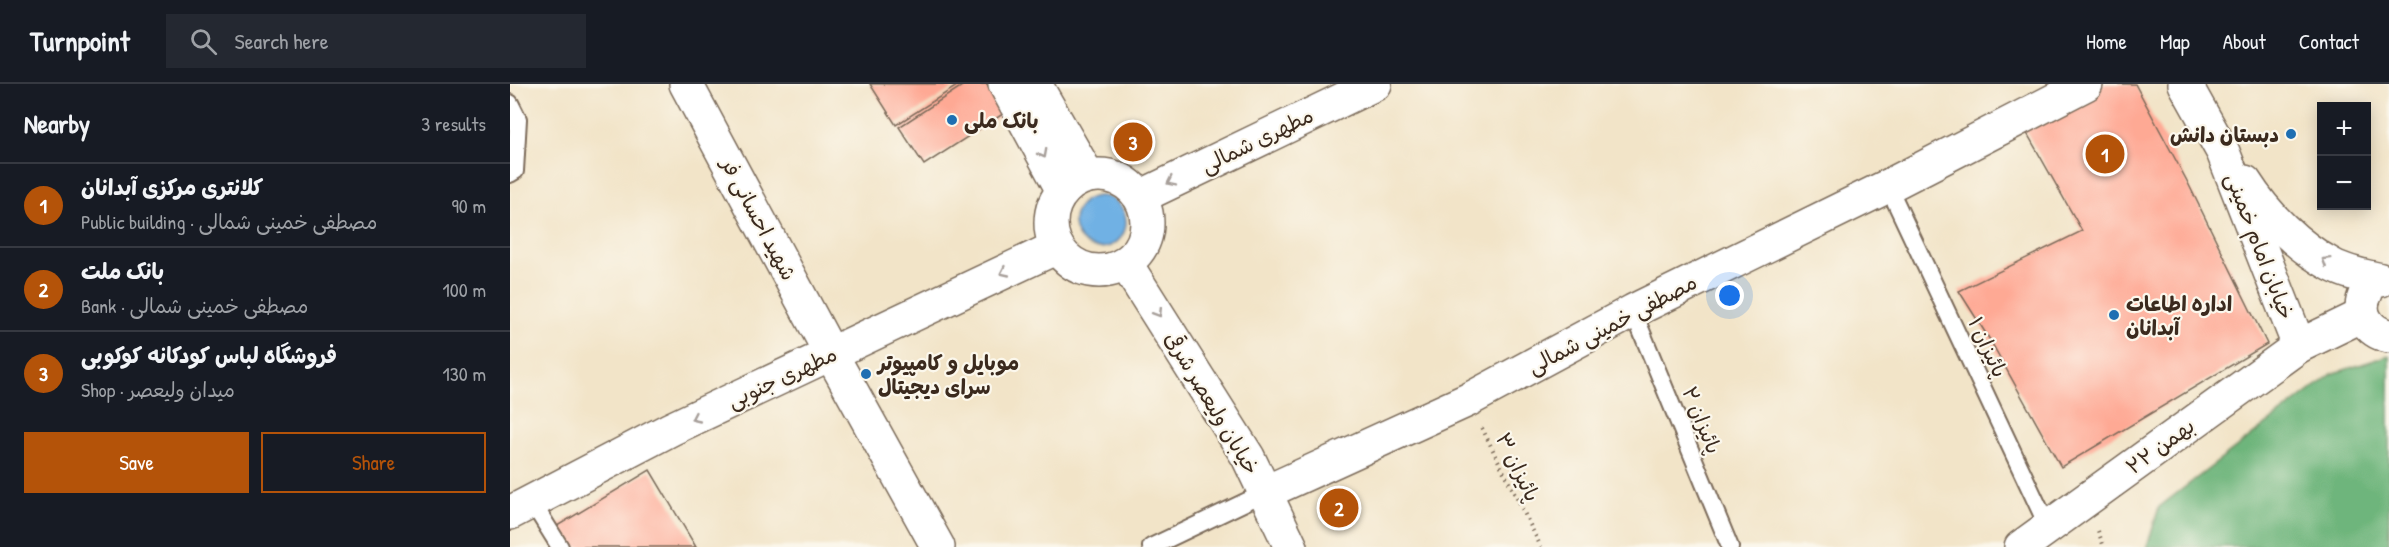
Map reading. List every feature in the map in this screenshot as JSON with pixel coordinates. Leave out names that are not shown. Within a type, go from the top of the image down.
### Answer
[{"type":"main road","name":"شهید احسانی فر","points":[[686,84],[938,547]]},
{"type":"main road","points":[[1005,84],[1076,184]]},
{"type":"main road","points":[[1035,84],[1076,184]]},
{"type":"main road","name":"مطهری شمالی","points":[[1140,197],[1375,84]]},
{"type":"main road","name":"مصطفی خمینی شمالی","points":[[1264,493],[1468,400],[1633,311],[1888,186],[2086,84]]},
{"type":"main road","name":"خیابان امام خمینی","points":[[2185,84],[2223,152],[2299,346]]},
{"type":"main road","points":[[2223,152],[2254,197],[2305,248],[2333,265],[2385,279]]},
{"type":"main road","points":[[1103,175],[1130,186],[1140,197],[1146,211],[1148,226],[1137,254],[1126,264],[1112,270],[1096,272],[1067,260],[1057,247],[1052,233],[1051,218],[1054,203],[1076,184],[1103,175]]},
{"type":"main road","name":"مطهری جنوبی","points":[[521,507],[671,429],[1057,247]]},
{"type":"main road","name":"خیابان ولیعصر شرقی","points":[[1126,264],[1248,457],[1291,547]]},
{"type":"main road","points":[[2385,279],[2367,290],[2363,298],[2363,315],[2366,323],[2373,330],[2389,336]]},
{"type":"main road","name":"۲۲ بهمن","points":[[2021,547],[2299,346],[2363,315]]},
{"type":"lane","points":[[510,103],[518,119],[515,171],[510,174]]},
{"type":"lane","name":"پائیزان ۱","points":[[1888,186],[2048,527]]},
{"type":"lane","name":"پائیزان ۲","points":[[1633,311],[1730,547]]},
{"type":"lane","points":[[1151,547],[1264,493]]},
{"type":"lane","points":[[521,507],[560,547]]},
{"type":"path","name":"پائیزان ۳","points":[[1468,400],[1541,547]]},
{"type":"green space","points":[[2389,355],[2389,547],[2147,547],[2159,507],[2332,374]]},
{"type":"water","points":[[1095,196],[1105,196],[1114,200],[1122,208],[1126,222],[1122,236],[1114,244],[1105,248],[1095,248],[1086,244],[1078,236],[1074,227],[1074,217],[1078,208],[1086,200]]},
{"type":"building","points":[[870,84],[960,84],[896,125]]},
{"type":"building","name":"بانک ملی","points":[[965,84],[987,84],[1006,112],[924,165],[899,127]]},
{"type":"building","name":"اداره اطاعات آبدانان","points":[[2104,84],[2135,84],[2187,181],[2267,344],[2061,467],[1990,340],[1959,291],[2082,231],[2023,126]]},
{"type":"building","points":[[650,470],[696,547],[569,547],[557,526]]},
{"type":"place","name":"بانک ملی","points":[[952,120]]},
{"type":"place","name":"دبستان دانش","points":[[2291,134]]},
{"type":"place","name":"فروشگاه لباس کودکانه کوکوبی","points":[[1133,142]]},
{"type":"place","name":"کلانتری مرکزی آبدانان","points":[[2105,154]]},
{"type":"place","name":"اداره اطاعات آبدانان","points":[[2114,315]]},
{"type":"place","name":"موبایل و کامپیوتر سرای دیجیتال","points":[[866,374]]},
{"type":"place","name":"بانک ملت","points":[[1339,508]]}]
